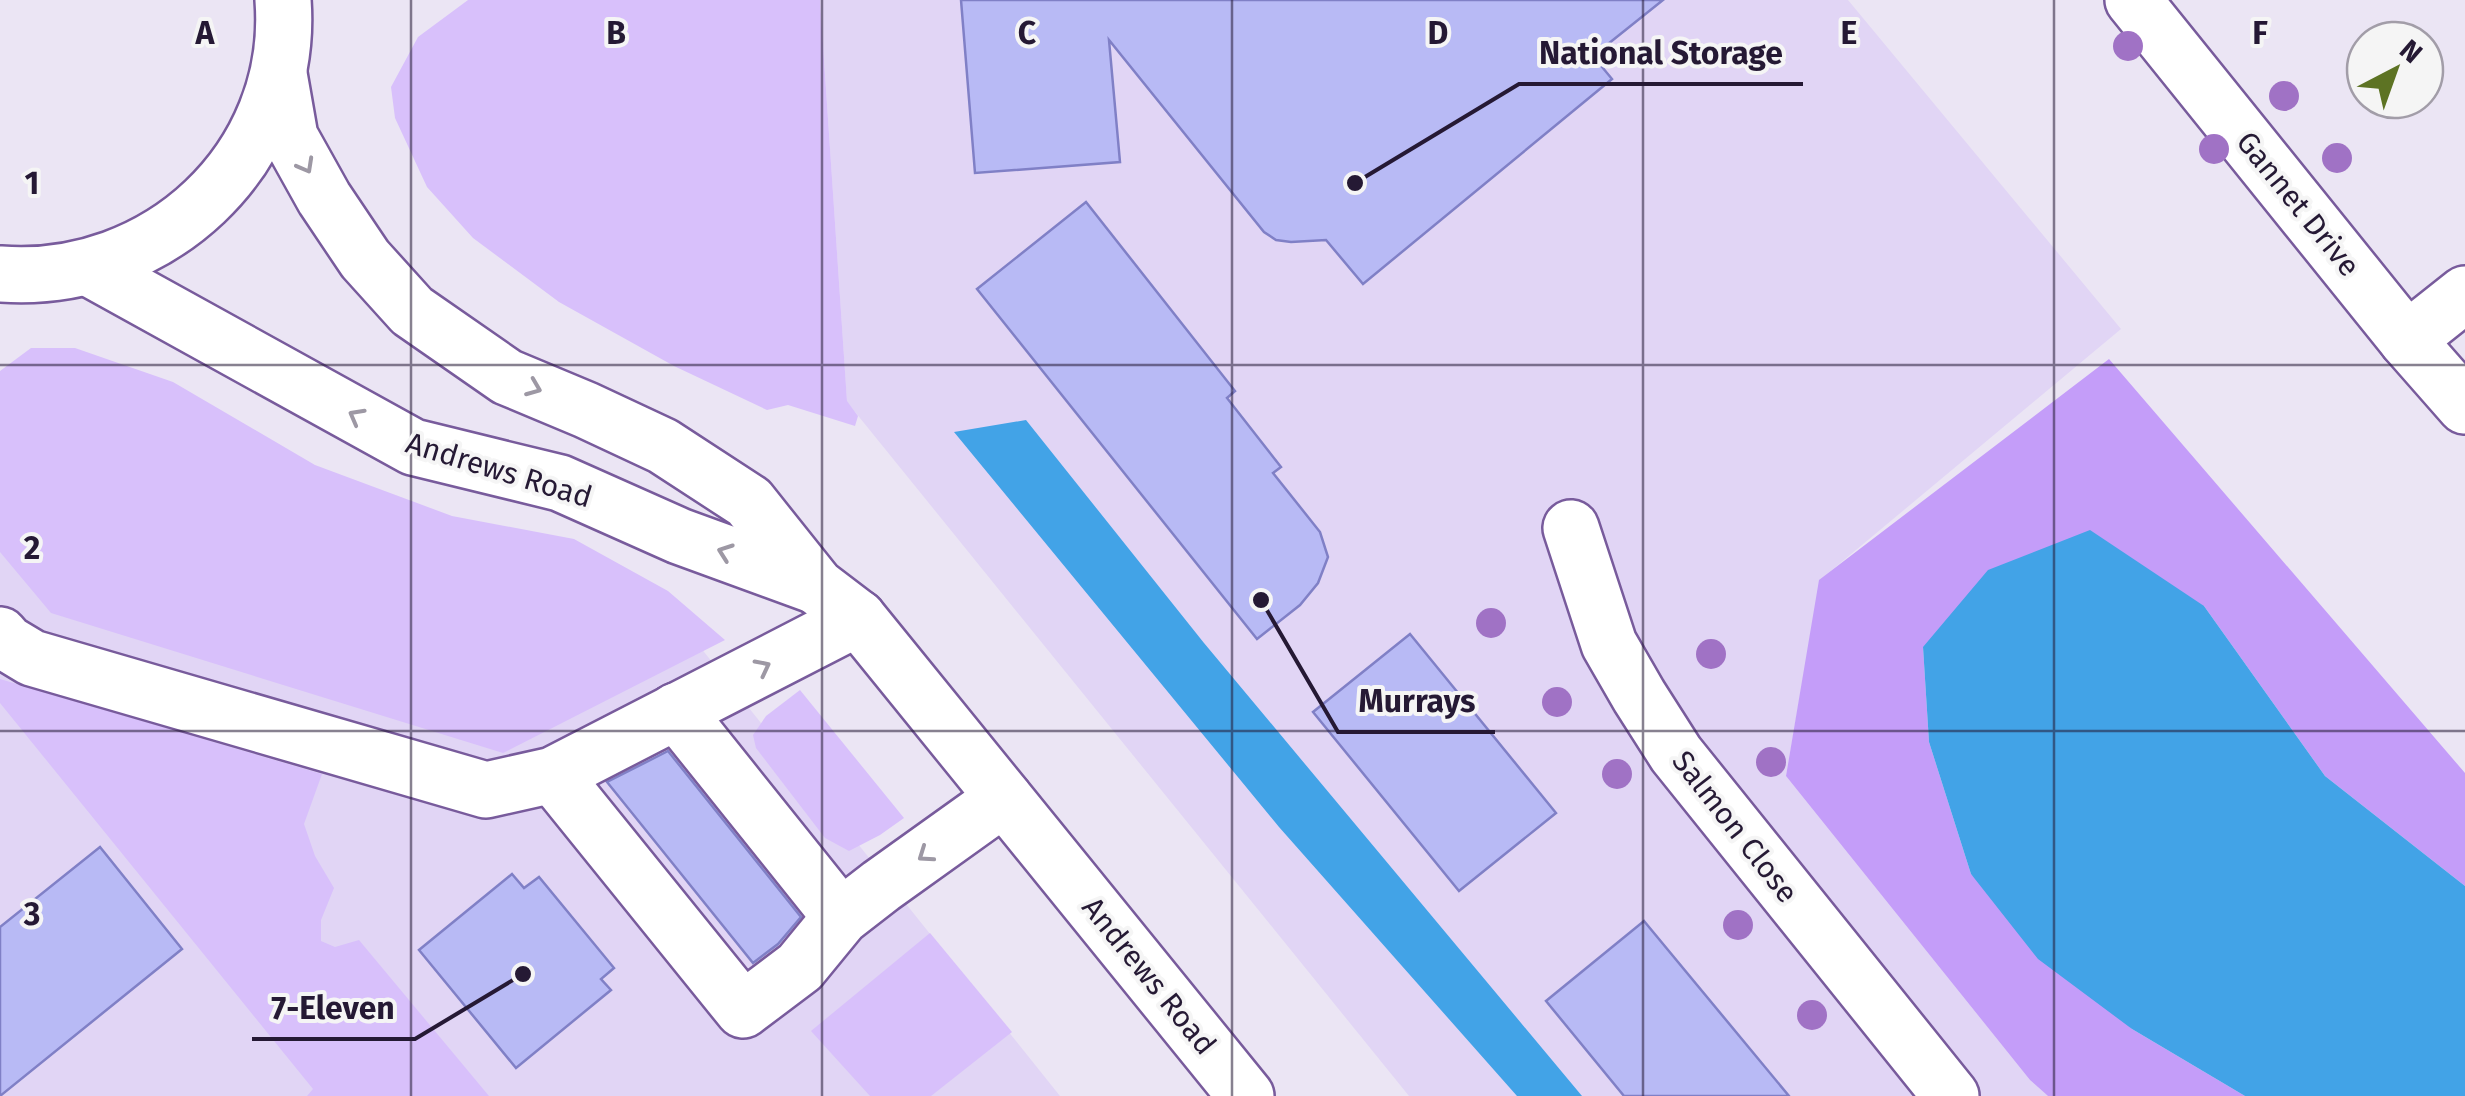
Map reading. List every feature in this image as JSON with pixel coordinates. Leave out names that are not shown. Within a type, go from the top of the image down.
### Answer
[{"type":"main road","name":"Gannet Drive","points":[[2133,0],[2465,406]]},
{"type":"main road","points":[[10,284],[88,268],[142,248],[190,217],[230,176],[260,128],[293,26]]},
{"type":"main road","name":"Andrews Road","points":[[293,26],[290,136],[364,259],[412,310],[507,377],[662,446],[749,502],[1004,798],[1246,1096]]},
{"type":"main road","name":"Andrews Road","points":[[88,268],[412,447],[560,483],[837,602]]},
{"type":"main road","points":[[2408,340],[2465,294]]},
{"type":"main road","name":"Salmon Close","points":[[1571,528],[1609,644],[1676,754],[1952,1096]]},
{"type":"main road","points":[[0,635],[32,658],[486,790],[553,774],[676,711],[837,602]]},
{"type":"main road","points":[[676,711],[841,917]]},
{"type":"main road","points":[[553,774],[743,1010],[800,966],[841,917],[1004,798]]},
{"type":"shaded area","points":[[468,0],[820,0],[847,401],[858,416],[855,426],[788,405],[767,410],[674,366],[559,302],[473,238],[427,187],[395,118],[391,87],[418,37]]},
{"type":"shaded area","points":[[820,0],[1848,0],[2121,329],[1820,580],[1786,776],[2030,1080],[2048,1096],[1409,1096],[847,402]]},
{"type":"shaded area","points":[[31,348],[75,348],[173,382],[315,465],[452,516],[574,539],[668,591],[725,640],[503,753],[51,613],[0,552],[0,371]]},
{"type":"shaded area","points":[[2109,359],[2465,773],[2465,886],[2325,776],[2204,606],[1923,647],[1929,742],[1971,874],[2132,1029],[2245,1096],[2048,1096],[2030,1080],[1786,776],[1819,580]]},
{"type":"shaded area","points":[[0,423],[676,617],[1060,1096],[0,1096]]},
{"type":"shaded area","points":[[0,679],[322,774],[304,824],[315,856],[334,888],[321,920],[321,941],[335,947],[359,940],[489,1096],[307,1096],[313,1089],[0,703]]},
{"type":"shaded area","points":[[800,690],[904,818],[849,851],[825,838],[756,748],[753,735],[766,716]]},
{"type":"shaded area","points":[[930,933],[1012,1032],[931,1096],[870,1096],[811,1031]]},
{"type":"water","points":[[1026,420],[1204,643],[1582,1096],[1517,1096],[1279,827],[954,432]]},
{"type":"water","points":[[2090,530],[2204,606],[2325,776],[2465,886],[2465,1096],[2245,1096],[2132,1029],[2038,959],[1971,874],[1929,742],[1923,647],[1988,570]]},
{"type":"building","points":[[961,0],[1663,0],[1593,56],[1612,79],[1363,284],[1326,240],[1291,242],[1276,240],[1264,232],[1109,40],[1120,162],[975,173]]},
{"type":"building","points":[[1086,202],[1235,391],[1227,398],[1281,467],[1273,473],[1320,532],[1328,557],[1318,583],[1300,605],[1257,639],[977,289]]},
{"type":"building","points":[[1410,634],[1556,813],[1459,891],[1313,712]]},
{"type":"building","points":[[668,751],[801,917],[778,944],[753,963],[607,782]]},
{"type":"building","points":[[100,847],[182,949],[0,1096],[0,927]]},
{"type":"building","points":[[512,874],[524,888],[539,877],[614,968],[601,979],[611,990],[516,1068],[419,950]]},
{"type":"building","points":[[1644,921],[1789,1096],[1624,1096],[1546,1001]]},
{"type":"place","name":"National Storage","points":[[1355,183]]},
{"type":"place","name":"Murrays","points":[[1261,600]]},
{"type":"place","name":"7-Eleven","points":[[523,974]]}]
